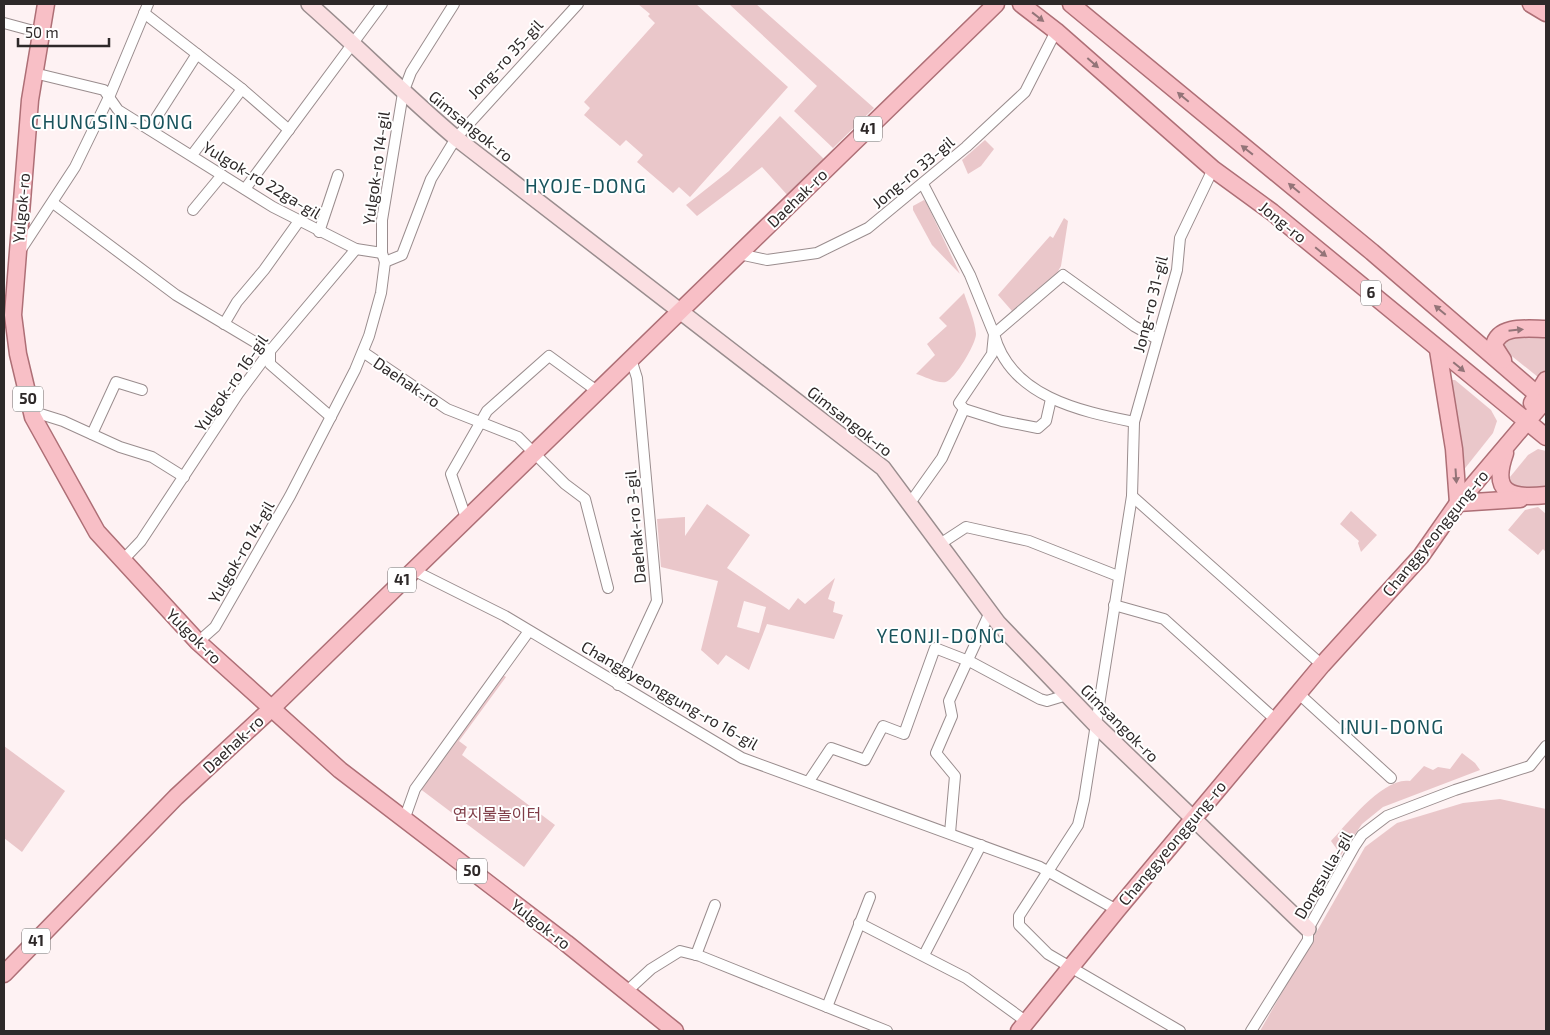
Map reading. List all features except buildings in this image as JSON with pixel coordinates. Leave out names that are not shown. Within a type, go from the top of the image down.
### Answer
[{"type":"main road","name":"Yulgok-ro","points":[[46,4],[30,100],[18,254],[8,315],[32,411],[97,532],[198,642],[270,709],[340,770],[675,1031]]},
{"type":"main road","name":"Daehak-ro","points":[[4,974],[176,797],[270,709],[996,4]]},
{"type":"main road","name":"Jong-ro","points":[[1021,4],[1056,31],[1213,169],[1272,212],[1546,437]]},
{"type":"main road","name":"Jong-ro","points":[[1071,4],[1515,373],[1544,395]]},
{"type":"main road","points":[[1531,4],[1546,13]]},
{"type":"main road","points":[[1515,373],[1495,350],[1494,346],[1497,338],[1507,331],[1546,329]]},
{"type":"main road","points":[[1438,350],[1454,449],[1458,504],[1546,496]]},
{"type":"main road","name":"Changgyeonggung-ro","points":[[1023,1027],[1117,910],[1298,693],[1420,556],[1458,504],[1526,422],[1544,395]]},
{"type":"main road","points":[[1508,444],[1499,478],[1502,486],[1507,492],[1519,496],[1546,496]]},
{"type":"street","name":"Gimsangok-ro","points":[[309,4],[353,43],[403,93],[456,138],[883,468],[990,612],[1096,725],[1108,730],[1137,759],[1142,770],[1154,774],[1181,800],[1193,818]]},
{"type":"street","points":[[246,189],[382,4]]},
{"type":"street","name":"Yulgok-ro 14-gil","points":[[198,642],[215,627],[290,496],[363,352],[381,293],[383,258],[382,220],[403,93],[411,72],[454,4]]},
{"type":"street","name":"Jong-ro 35-gil","points":[[383,258],[402,255],[431,179],[456,138],[578,4]]},
{"type":"street","points":[[18,254],[75,167],[110,95],[146,8],[197,54],[242,89],[289,130]]},
{"type":"street","points":[[4,23],[41,33]]},
{"type":"street","name":"Jong-ro 33-gil","points":[[739,254],[767,260],[817,253],[868,228],[966,148],[1025,92],[1056,31]]},
{"type":"street","points":[[149,128],[197,54]]},
{"type":"street","points":[[34,73],[104,90],[110,95]]},
{"type":"street","points":[[192,155],[242,89]]},
{"type":"street","name":"Yulgok-ro 22ga-gil","points":[[110,95],[118,110],[299,221],[356,249]]},
{"type":"street","name":"Jong-ro 31-gil","points":[[1096,725],[1132,496],[1134,422],[1177,270],[1180,238],[1213,169]]},
{"type":"street","name":"Yulgok-ro 22ga-gil","points":[[319,232],[338,174]]},
{"type":"street","points":[[193,210],[222,175]]},
{"type":"street","points":[[923,184],[970,275],[1002,358],[1013,371],[1031,389],[1051,399],[1134,422]]},
{"type":"street","points":[[53,203],[176,296],[270,352],[270,364],[331,417]]},
{"type":"street","points":[[224,324],[237,302],[264,270],[299,221]]},
{"type":"street","points":[[356,249],[383,258]]},
{"type":"street","name":"Yulgok-ro 16-gil","points":[[122,561],[141,541],[238,394],[270,352],[356,249]]},
{"type":"street","points":[[1051,399],[1046,421],[1038,428],[1002,421],[964,409],[959,403],[992,354],[994,334],[1063,275],[1134,326],[1157,339]]},
{"type":"street","name":"Daehak-ro","points":[[363,352],[447,409],[518,437],[566,484],[585,499],[608,588]]},
{"type":"street","points":[[466,518],[451,474],[487,410],[548,356],[597,391]]},
{"type":"street","name":"Daehak-ro 3-gil","points":[[618,685],[657,601],[637,378],[631,359]]},
{"type":"street","points":[[92,434],[116,382],[142,390]]},
{"type":"street","points":[[910,503],[942,458],[964,409]]},
{"type":"street","points":[[32,411],[63,421],[120,447],[152,457],[184,477]]},
{"type":"street","points":[[1132,496],[1322,665]]},
{"type":"street","points":[[940,544],[966,527],[1029,540],[1118,576]]},
{"type":"street","name":"Changgyeonggung-ro 16-gil","points":[[413,570],[529,631],[742,758],[950,833],[1049,872],[1117,910]]},
{"type":"street","points":[[1114,605],[1164,619],[1276,720]]},
{"type":"street","points":[[950,833],[955,776],[936,753],[952,716],[949,701],[990,612]]},
{"type":"street","points":[[404,820],[415,789],[529,631]]},
{"type":"street","points":[[808,781],[831,748],[865,760],[883,726],[904,734],[935,648],[1040,699],[1047,701],[1067,695]]},
{"type":"street","points":[[1298,693],[1391,778]]},
{"type":"street","points":[[1096,725],[1078,825],[1019,916],[1019,925],[1048,954],[1180,1031]]},
{"type":"street","name":"Dongsulla-gil","points":[[1251,1031],[1308,940],[1308,929],[1362,835],[1387,816],[1454,790],[1530,766],[1546,746]]},
{"type":"street","points":[[1193,818],[1308,929]]},
{"type":"street","points":[[924,955],[981,845]]},
{"type":"street","points":[[827,1007],[870,897]]},
{"type":"street","points":[[696,955],[715,905]]},
{"type":"street","points":[[860,923],[966,978],[1023,1027]]},
{"type":"street","points":[[626,992],[650,969],[680,951],[696,955],[886,1031]]},
{"type":"green space","points":[[638,4],[696,4],[788,87],[690,197],[679,187],[673,193],[637,162],[643,155],[626,140],[620,146],[584,115],[590,108],[584,102],[655,23],[648,16],[650,14]]},
{"type":"green space","points":[[729,4],[756,4],[874,108],[833,148],[794,111],[817,86]]},
{"type":"green space","points":[[780,116],[827,162],[790,198],[762,167],[697,216],[686,205],[729,171]]},
{"type":"green space","points":[[985,140],[994,149],[981,166],[968,174],[962,160]]},
{"type":"green space","points":[[924,200],[960,274],[932,245],[913,210],[913,206]]},
{"type":"green space","points":[[1064,218],[1068,221],[1061,266],[1057,273],[1012,311],[998,295],[1050,236],[1053,238]]},
{"type":"green space","points":[[964,293],[973,318],[976,334],[973,345],[964,361],[954,375],[946,382],[935,381],[916,374],[935,355],[927,344],[947,326],[939,318]]},
{"type":"green space","points":[[1546,335],[1546,376],[1538,377],[1503,349],[1502,342],[1507,337]]},
{"type":"green space","points":[[1452,380],[1455,380],[1491,410],[1497,421],[1493,433],[1462,472]]},
{"type":"green space","points":[[1538,449],[1546,451],[1546,490],[1515,490],[1510,477],[1528,455]]},
{"type":"green space","points":[[707,504],[750,535],[727,568],[789,610],[798,598],[805,604],[835,578],[828,599],[835,602],[833,612],[843,615],[834,639],[767,624],[749,670],[726,655],[718,665],[701,650],[718,581],[661,567],[657,519],[685,517],[685,536]],"holes":[[[744,601],[766,607],[759,633],[737,627]]]},
{"type":"green space","points":[[1538,507],[1546,514],[1546,552],[1543,549],[1538,555],[1508,530],[1525,510]]},
{"type":"green space","points":[[1351,511],[1377,535],[1361,552],[1359,541],[1340,524]]},
{"type":"green space","name":"연지물놀이터","points":[[503,675],[506,677],[459,741],[467,747],[462,755],[555,825],[524,867],[419,788]]},
{"type":"green space","points":[[4,746],[65,791],[22,852],[4,838]]},
{"type":"green space","points":[[1462,753],[1475,763],[1480,770],[1383,807],[1362,824],[1341,855],[1331,841],[1356,813],[1378,793],[1400,781],[1410,781],[1424,766],[1433,770],[1438,767],[1450,769]]},
{"type":"green space","points":[[1500,799],[1546,809],[1546,1031],[1260,1031],[1365,847],[1397,823],[1463,803]]},
{"type":"district","name":"CHUNGSIN-DONG","points":[[112,122]]},
{"type":"district","name":"HYOJE-DONG","points":[[586,186]]},
{"type":"district","name":"YEONJI-DONG","points":[[941,636]]},
{"type":"district","name":"INUI-DONG","points":[[1392,727]]}]
